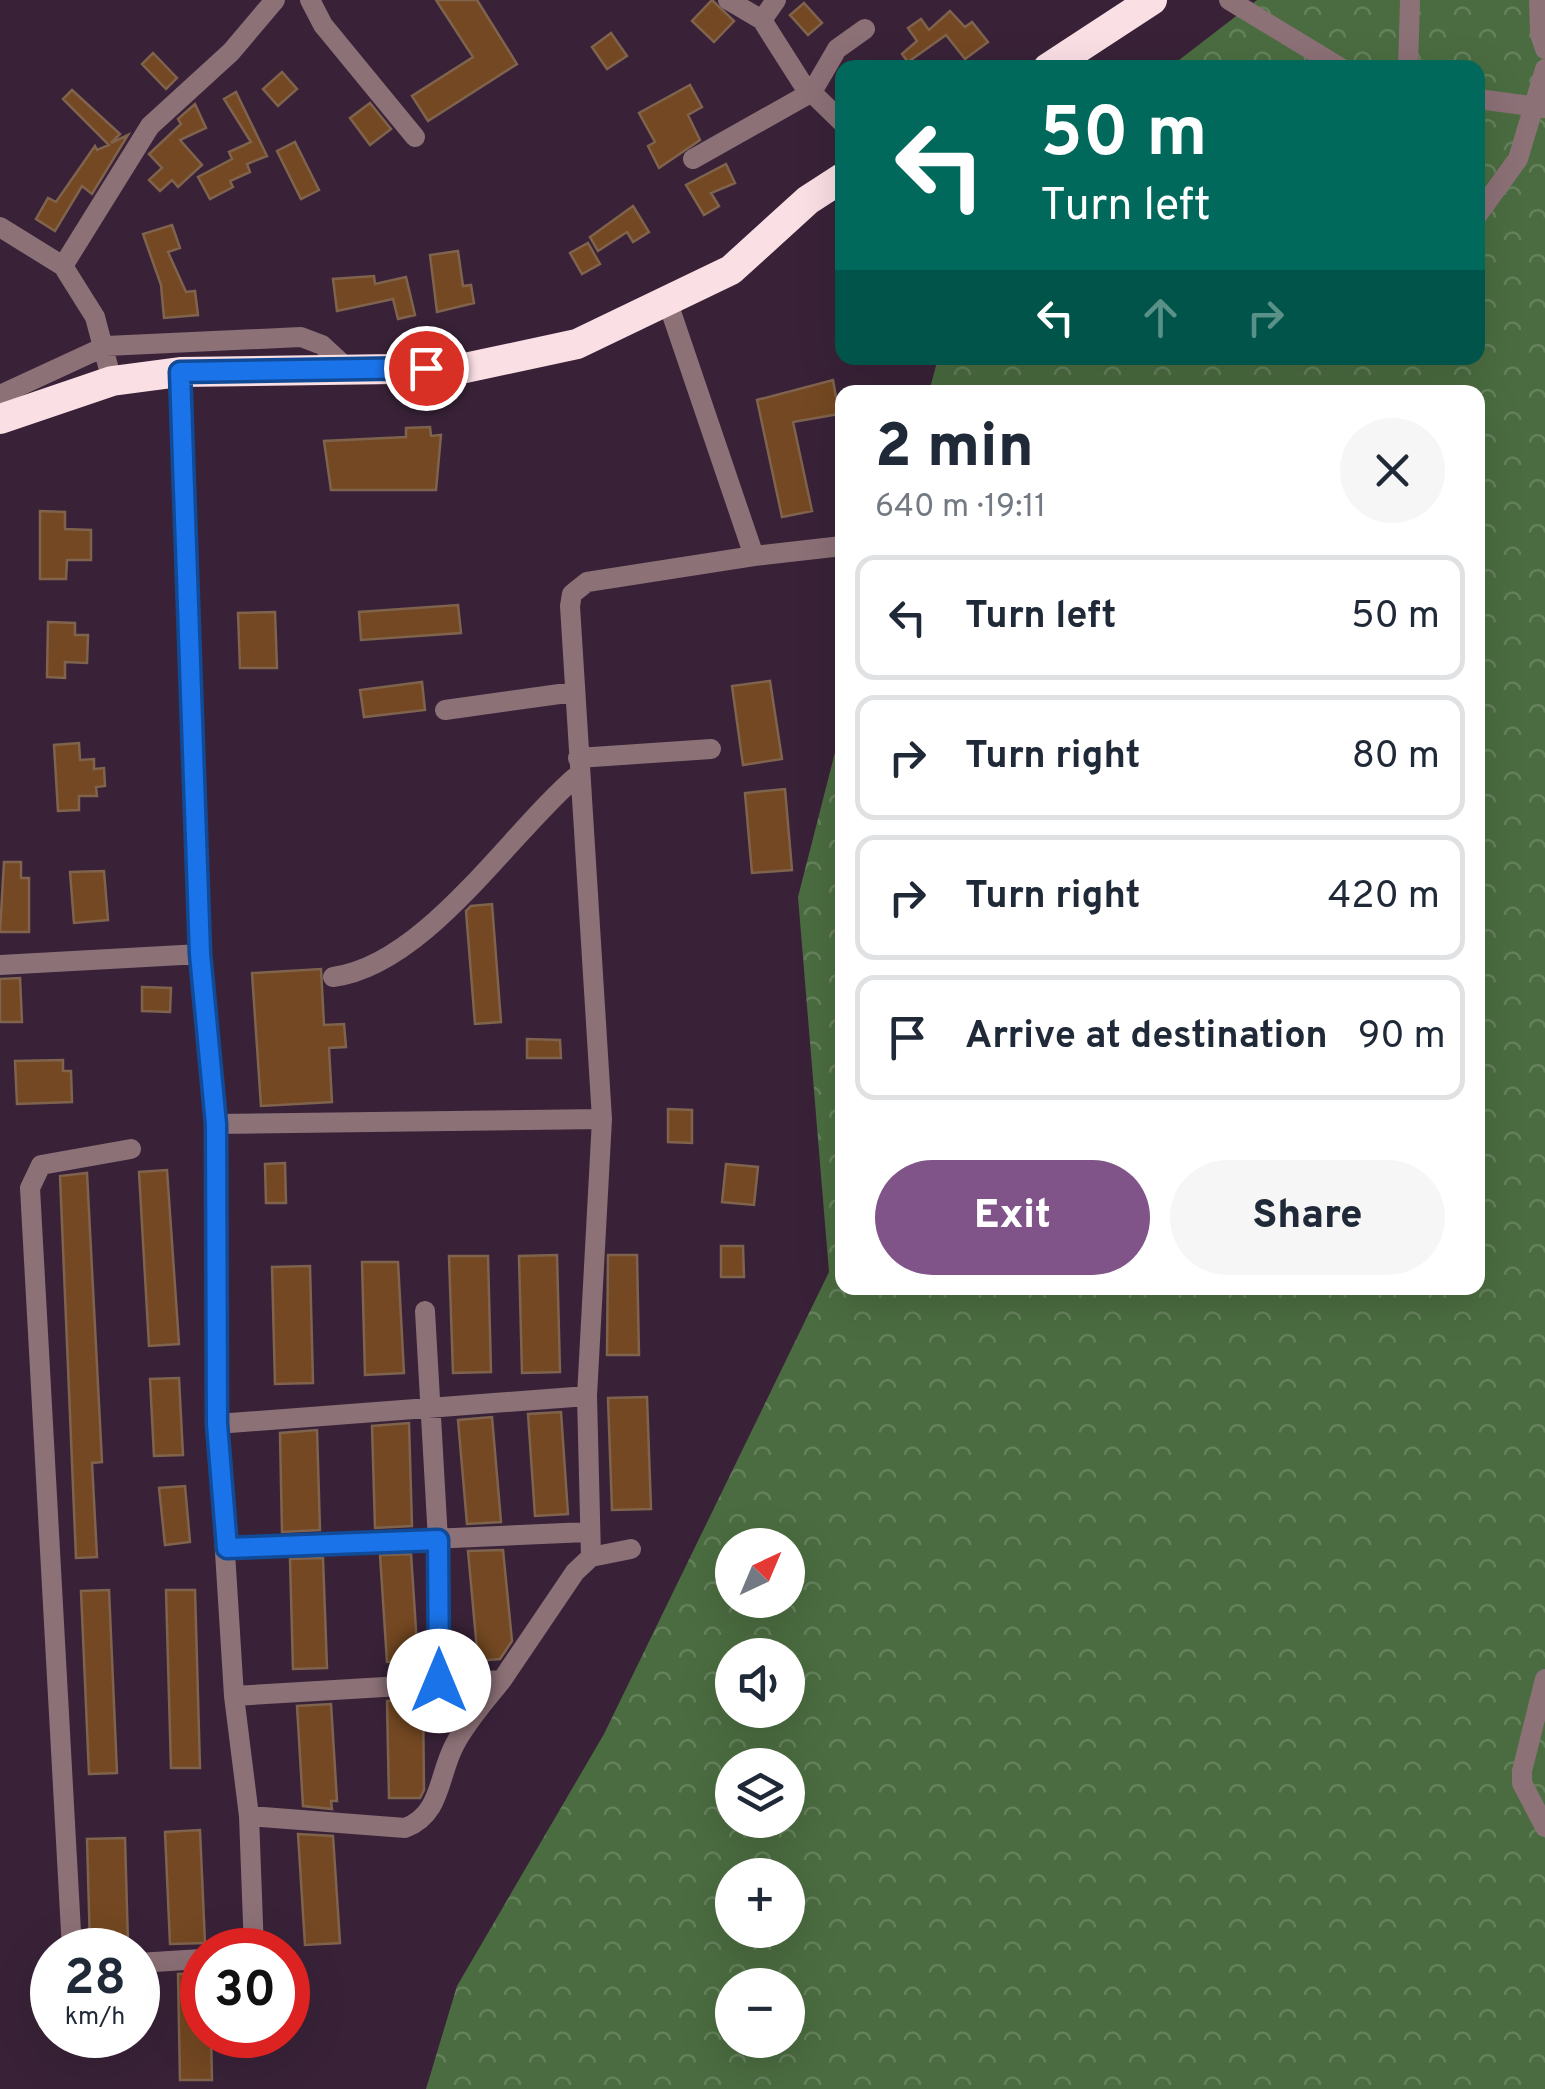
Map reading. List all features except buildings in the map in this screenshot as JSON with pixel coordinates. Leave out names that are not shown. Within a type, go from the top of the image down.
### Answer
[{"type":"highway","points":[[1060,60],[1152,0]]},
{"type":"highway","points":[[0,419],[112,381],[180,372],[464,368],[511,362],[578,344],[731,270],[808,200],[835,183]]},
{"type":"street","points":[[63,266],[150,126],[231,52],[274,0]]},
{"type":"street","points":[[310,0],[323,25],[415,136]]},
{"type":"street","points":[[728,0],[762,20],[812,92],[835,115]]},
{"type":"street","points":[[762,20],[776,0]]},
{"type":"street","points":[[1228,0],[1328,60]]},
{"type":"street","points":[[1410,0],[1406,24],[1410,60]]},
{"type":"street","points":[[1539,0],[1540,34],[1545,48]]},
{"type":"street","points":[[694,160],[812,92],[838,48],[865,28]]},
{"type":"street","points":[[1485,204],[1518,159],[1540,108],[1545,68]]},
{"type":"street","points":[[1485,101],[1540,108]]},
{"type":"street","points":[[0,227],[63,266],[94,316],[106,346],[112,381]]},
{"type":"street","points":[[668,300],[754,556]]},
{"type":"street","points":[[0,395],[106,346],[301,337],[322,345],[348,369]]},
{"type":"street","points":[[180,372],[200,954],[216,1124],[217,1424],[253,1928]]},
{"type":"street","points":[[590,1558],[586,1532],[587,1396],[602,1119],[570,606],[577,588],[586,582],[835,547]]},
{"type":"street","points":[[444,710],[574,692]]},
{"type":"street","points":[[333,977],[356,974],[386,959],[490,869],[579,766],[711,749]]},
{"type":"street","points":[[0,965],[200,954]]},
{"type":"street","points":[[216,1124],[602,1119]]},
{"type":"street","points":[[71,1928],[30,1188],[41,1165],[130,1149]]},
{"type":"street","points":[[424,1311],[438,1540],[439,1681]]},
{"type":"street","points":[[217,1424],[432,1404],[587,1396]]},
{"type":"street","points":[[227,1548],[586,1532]]},
{"type":"street","points":[[248,1816],[405,1828],[420,1822],[431,1810],[454,1745],[575,1572],[590,1558],[631,1549]]},
{"type":"street","points":[[1545,1679],[1522,1772],[1522,1782],[1545,1827]]},
{"type":"street","points":[[234,1696],[502,1680]]},
{"type":"green space","points":[[1257,0],[1545,0],[1545,2089],[426,2089],[457,1986],[604,1734],[829,1272],[798,897],[835,752],[835,1295],[1485,1295],[1485,385],[931,385],[936,365],[1485,365],[1485,60],[1179,60]]},
{"type":"route","points":[[426,368],[180,372],[200,954],[216,1124],[217,1424],[227,1548],[438,1540],[439,1681]]}]
